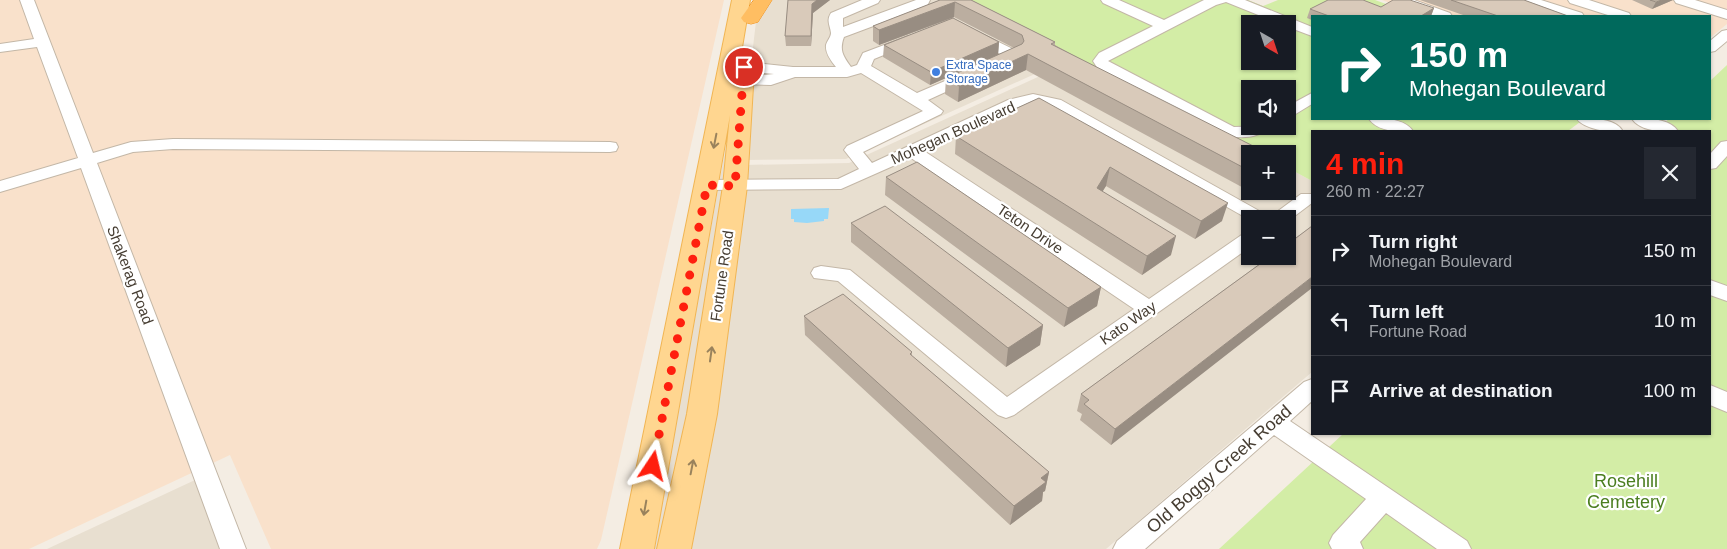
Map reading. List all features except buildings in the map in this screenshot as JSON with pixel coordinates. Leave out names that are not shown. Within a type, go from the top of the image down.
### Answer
[{"type":"highway","points":[[749,6],[763,0]]},
{"type":"main road","name":"Fortune Road","points":[[637,549],[721,186],[743,74],[749,6]]},
{"type":"main road","name":"Fortune Road","points":[[674,549],[702,414],[721,186],[749,6]]},
{"type":"street","name":"Shakerag Road","points":[[27,0],[233,549]]},
{"type":"street","points":[[847,72],[836,57],[833,46],[838,34],[834,24],[836,16],[873,0]]},
{"type":"street","points":[[838,34],[922,3],[923,0]]},
{"type":"street","points":[[1108,0],[1164,26]]},
{"type":"street","points":[[1220,0],[1213,1],[1104,56],[1100,61],[1103,66],[1229,131],[1241,134]]},
{"type":"street","points":[[1231,0],[1253,7],[1311,32]]},
{"type":"street","points":[[1401,0],[1442,15]]},
{"type":"street","points":[[1528,0],[1573,15]]},
{"type":"street","points":[[1575,0],[1621,15]]},
{"type":"street","points":[[1681,0],[1704,13],[1727,15]]},
{"type":"street","points":[[917,99],[1014,55],[961,27]]},
{"type":"street","points":[[1717,48],[1727,34]]},
{"type":"street","points":[[863,68],[868,56],[919,36]]},
{"type":"street","points":[[0,48],[42,42]]},
{"type":"street","points":[[743,74],[767,68],[792,72],[847,72],[863,68],[935,111],[853,150],[869,170]]},
{"type":"street","name":"Mohegan Boulevard","points":[[721,186],[840,184],[1014,103],[1033,99],[1055,103],[1246,210]]},
{"type":"street","points":[[1296,107],[1311,99]]},
{"type":"street","points":[[1361,120],[1385,130]]},
{"type":"street","points":[[1379,120],[1403,130]]},
{"type":"street","points":[[1587,120],[1612,130]]},
{"type":"street","points":[[1615,130],[1627,120]]},
{"type":"street","points":[[1642,120],[1668,130]]},
{"type":"street","points":[[0,187],[131,147],[173,144],[610,147]]},
{"type":"street","name":"Teton Drive","points":[[912,151],[1148,308]]},
{"type":"street","points":[[1290,210],[1307,198]]},
{"type":"street","name":"Kato Way","points":[[821,273],[843,275],[1006,409],[1241,244]]},
{"type":"street","points":[[1711,287],[1727,294]]},
{"type":"street","name":"Old Boggy Creek Road","points":[[1126,549],[1311,389]]},
{"type":"street","points":[[1711,395],[1727,403]]},
{"type":"street","points":[[1274,422],[1458,549]]},
{"type":"street","points":[[1343,547],[1384,498]]},
{"type":"shaded area","points":[[0,0],[724,0],[601,540],[597,549],[271,549],[230,455],[29,549],[0,549]]},
{"type":"shaded area","points":[[766,0],[949,0],[1066,60],[846,159],[745,160],[749,81],[757,13]]},
{"type":"shaded area","points":[[1382,0],[1727,0],[1727,24],[1711,37],[1711,15],[1422,15]]},
{"type":"shaded area","points":[[1075,60],[1241,149],[1241,200],[1296,200],[1296,172],[1311,180],[1311,373],[1106,549],[687,549],[744,165],[849,163]]},
{"type":"shaded area","points":[[731,94],[726,185],[691,413],[662,549],[650,549],[666,477],[727,140]]},
{"type":"shaded area","points":[[195,480],[221,549],[47,549]]},
{"type":"green space","points":[[956,0],[1248,0],[1263,6],[1278,0],[1375,0],[1416,15],[1311,15],[1311,120],[1583,120],[1569,130],[1311,130],[1311,180],[1296,172],[1296,145],[1241,145]]},
{"type":"green space","name":"Rosehill Cemetery","points":[[1727,65],[1727,549],[1219,549],[1342,435],[1711,435],[1711,130],[1656,130],[1668,120],[1711,120],[1711,80]]},
{"type":"water","points":[[829,208],[828,219],[824,219],[824,221],[807,223],[794,222],[794,219],[791,219],[791,209]]},
{"type":"place","name":"Extra Space Storage","points":[[936,72]]},
{"type":"route","points":[[653,466],[707,185],[735,186],[744,67]]}]
